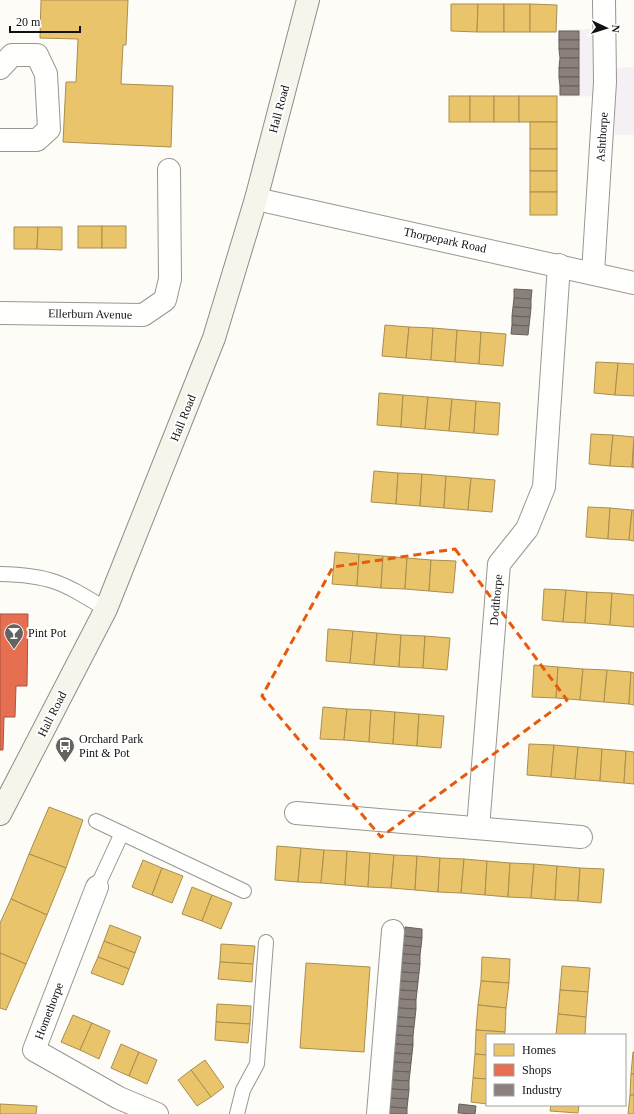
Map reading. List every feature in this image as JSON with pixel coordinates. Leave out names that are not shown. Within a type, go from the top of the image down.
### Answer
[{"type":"street","name":"Hall Road","points":[[0,814],[106,609],[214,338],[256,199],[308,0]]},
{"type":"street","name":"Ashthorpe","points":[[593,273],[605,82],[604,0]]},
{"type":"street","points":[[0,68],[12,55],[37,55],[46,74],[49,129],[37,140],[0,140]]},
{"type":"street","name":"Ellerburn Avenue","points":[[0,313],[143,315],[165,300],[170,279],[170,170]]},
{"type":"street","name":"Thorpepark Road","points":[[256,199],[559,265],[634,283]]},
{"type":"street","name":"Dodthorpe","points":[[478,828],[499,564],[527,529],[544,487],[559,265]]},
{"type":"street","points":[[296,813],[581,837]]},
{"type":"street","name":"Homethorpe","points":[[97,887],[34,1050],[119,1098],[157,1114]]},
{"type":"street","points":[[378,1114],[393,931]]},
{"type":"lane","points":[[0,574],[29,574],[48,578],[65,584],[106,609]]},
{"type":"lane","points":[[96,821],[244,891]]},
{"type":"lane","points":[[97,887],[122,833]]},
{"type":"lane","points":[[237,1114],[243,1090],[257,1064],[266,942]]},
{"type":"highlighted area","points":[[455,549],[567,700],[381,837],[262,696],[333,567]]},
{"type":"shaded area","points":[[596,29],[597,96],[559,97],[558,30]]},
{"type":"shaded area","points":[[634,67],[634,135],[615,135],[614,68]]},
{"type":"building: Homes","points":[[41,0],[128,0],[126,45],[123,45],[121,84],[173,86],[171,147],[63,142],[66,82],[76,82],[78,39],[40,38]]},
{"type":"building: Homes","points":[[451,4],[478,4],[477,32],[451,31]]},
{"type":"building: Homes","points":[[478,4],[504,4],[504,32],[477,32]]},
{"type":"building: Homes","points":[[504,4],[530,4],[530,32],[504,32]]},
{"type":"building: Homes","points":[[530,4],[557,5],[556,32],[530,32]]},
{"type":"building: Homes","points":[[449,96],[470,96],[470,122],[449,122]]},
{"type":"building: Homes","points":[[470,96],[494,96],[494,122],[470,122]]},
{"type":"building: Homes","points":[[494,96],[519,96],[519,122],[494,122]]},
{"type":"building: Homes","points":[[519,96],[557,96],[557,122],[519,122]]},
{"type":"building: Homes","points":[[530,122],[557,122],[557,149],[530,149]]},
{"type":"building: Homes","points":[[530,149],[557,149],[557,171],[530,171]]},
{"type":"building: Homes","points":[[530,171],[557,171],[557,192],[530,192]]},
{"type":"building: Homes","points":[[530,192],[557,192],[557,215],[530,215]]},
{"type":"building: Homes","points":[[78,226],[102,226],[102,248],[78,248]]},
{"type":"building: Homes","points":[[102,226],[126,226],[126,248],[102,248]]},
{"type":"building: Homes","points":[[14,227],[38,227],[37,249],[14,249]]},
{"type":"building: Homes","points":[[38,227],[62,227],[62,250],[37,249]]},
{"type":"building: Homes","points":[[385,325],[409,327],[406,358],[382,356]]},
{"type":"building: Homes","points":[[409,327],[433,328],[431,360],[406,358]]},
{"type":"building: Homes","points":[[433,328],[457,330],[455,362],[431,360]]},
{"type":"building: Homes","points":[[457,330],[481,332],[479,364],[455,362]]},
{"type":"building: Homes","points":[[481,332],[506,334],[503,366],[479,364]]},
{"type":"building: Homes","points":[[596,362],[618,363],[615,395],[594,393]]},
{"type":"building: Homes","points":[[618,363],[634,364],[634,396],[615,395]]},
{"type":"building: Homes","points":[[379,393],[403,395],[401,427],[377,425]]},
{"type":"building: Homes","points":[[403,395],[428,397],[425,429],[401,427]]},
{"type":"building: Homes","points":[[428,397],[452,399],[449,431],[425,429]]},
{"type":"building: Homes","points":[[452,399],[476,401],[474,433],[449,431]]},
{"type":"building: Homes","points":[[476,401],[500,403],[498,435],[474,433]]},
{"type":"building: Homes","points":[[591,434],[613,435],[610,466],[589,464]]},
{"type":"building: Homes","points":[[613,435],[634,437],[632,467],[610,466]]},
{"type":"building: Homes","points":[[634,441],[634,468],[632,467]]},
{"type":"building: Homes","points":[[374,471],[398,473],[396,504],[371,502]]},
{"type":"building: Homes","points":[[398,473],[422,474],[420,506],[396,504]]},
{"type":"building: Homes","points":[[422,474],[446,476],[444,508],[420,506]]},
{"type":"building: Homes","points":[[446,476],[471,478],[468,510],[444,508]]},
{"type":"building: Homes","points":[[471,478],[495,480],[492,512],[468,510]]},
{"type":"building: Homes","points":[[588,507],[610,508],[608,539],[586,537]]},
{"type":"building: Homes","points":[[610,508],[632,510],[629,540],[608,539]]},
{"type":"building: Homes","points":[[632,510],[634,510],[634,541],[629,540]]},
{"type":"building: Homes","points":[[335,552],[359,554],[357,586],[332,584]]},
{"type":"building: Homes","points":[[359,554],[383,556],[381,588],[357,586]]},
{"type":"building: Homes","points":[[383,556],[407,558],[405,589],[381,588]]},
{"type":"building: Homes","points":[[407,558],[431,560],[429,591],[405,589]]},
{"type":"building: Homes","points":[[431,560],[456,561],[453,593],[429,591]]},
{"type":"building: Homes","points":[[544,589],[566,590],[563,622],[542,620]]},
{"type":"building: Homes","points":[[566,590],[587,592],[585,623],[563,622]]},
{"type":"building: Homes","points":[[587,592],[612,593],[610,625],[585,623]]},
{"type":"building: Homes","points":[[612,593],[634,595],[634,627],[610,625]]},
{"type":"building: Homes","points":[[328,629],[353,631],[350,663],[326,661]]},
{"type":"building: Homes","points":[[353,631],[377,633],[374,665],[350,663]]},
{"type":"building: Homes","points":[[377,633],[401,635],[399,667],[374,665]]},
{"type":"building: Homes","points":[[401,635],[425,636],[423,668],[399,667]]},
{"type":"building: Homes","points":[[425,636],[450,638],[447,670],[423,668]]},
{"type":"building: Homes","points":[[534,665],[558,667],[556,698],[532,697]]},
{"type":"building: Homes","points":[[558,667],[583,669],[580,700],[556,698]]},
{"type":"building: Homes","points":[[583,669],[607,670],[604,702],[580,700]]},
{"type":"building: Homes","points":[[607,670],[631,672],[629,704],[604,702]]},
{"type":"building: Homes","points":[[631,672],[634,673],[634,705],[629,704]]},
{"type":"building: Homes","points":[[323,707],[347,709],[344,740],[320,739]]},
{"type":"building: Homes","points":[[347,709],[371,710],[369,742],[344,740]]},
{"type":"building: Homes","points":[[371,710],[395,712],[393,744],[369,742]]},
{"type":"building: Homes","points":[[395,712],[419,714],[417,746],[393,744]]},
{"type":"building: Homes","points":[[419,714],[444,716],[441,748],[417,746]]},
{"type":"building: Homes","points":[[529,744],[554,745],[551,777],[527,775]]},
{"type":"building: Homes","points":[[554,745],[578,747],[575,779],[551,777]]},
{"type":"building: Homes","points":[[578,747],[602,749],[600,781],[575,779]]},
{"type":"building: Homes","points":[[602,749],[626,751],[624,783],[600,781]]},
{"type":"building: Homes","points":[[626,751],[634,752],[634,784],[624,783]]},
{"type":"building: Homes","points":[[49,807],[83,820],[66,868],[29,854]]},
{"type":"building: Homes","points":[[277,846],[301,848],[298,882],[275,880]]},
{"type":"building: Homes","points":[[301,848],[324,850],[321,883],[298,882]]},
{"type":"building: Homes","points":[[324,850],[347,851],[345,885],[321,883]]},
{"type":"building: Homes","points":[[347,851],[370,853],[368,887],[345,885]]},
{"type":"building: Homes","points":[[370,853],[394,855],[391,888],[368,887]]},
{"type":"building: Homes","points":[[29,854],[66,868],[47,915],[11,899]]},
{"type":"building: Homes","points":[[394,855],[417,856],[415,890],[391,888]]},
{"type":"building: Homes","points":[[417,856],[440,858],[438,892],[415,890]]},
{"type":"building: Homes","points":[[440,858],[464,859],[461,893],[438,892]]},
{"type":"building: Homes","points":[[464,859],[487,861],[485,895],[461,893]]},
{"type":"building: Homes","points":[[143,860],[162,868],[152,895],[132,887]]},
{"type":"building: Homes","points":[[487,861],[510,863],[508,897],[485,895]]},
{"type":"building: Homes","points":[[510,863],[534,864],[531,898],[508,897]]},
{"type":"building: Homes","points":[[534,864],[557,866],[555,900],[531,898]]},
{"type":"building: Homes","points":[[557,866],[580,868],[578,901],[555,900]]},
{"type":"building: Homes","points":[[162,868],[183,876],[172,903],[152,895]]},
{"type":"building: Homes","points":[[580,868],[604,869],[601,903],[578,901]]},
{"type":"building: Homes","points":[[192,887],[212,895],[202,921],[182,914]]},
{"type":"building: Homes","points":[[212,895],[232,903],[221,929],[202,921]]},
{"type":"building: Homes","points":[[11,899],[47,915],[26,964],[0,953],[0,923]]},
{"type":"building: Homes","points":[[110,925],[141,937],[135,953],[104,941]]},
{"type":"building: Homes","points":[[104,941],[135,953],[129,969],[98,957]]},
{"type":"building: Homes","points":[[221,944],[255,946],[253,964],[220,962]]},
{"type":"building: Homes","points":[[0,953],[26,964],[6,1010],[0,1008]]},
{"type":"building: Homes","points":[[98,957],[129,969],[123,985],[91,973]]},
{"type":"building: Homes","points":[[482,957],[510,959],[509,983],[481,981]]},
{"type":"building: Homes","points":[[220,962],[253,964],[252,982],[218,979]]},
{"type":"building: Homes","points":[[306,963],[370,967],[364,1052],[300,1048]]},
{"type":"building: Homes","points":[[562,966],[590,968],[588,992],[560,990]]},
{"type":"building: Homes","points":[[481,981],[509,983],[506,1008],[478,1005]]},
{"type":"building: Homes","points":[[560,990],[588,992],[586,1017],[558,1014]]},
{"type":"building: Homes","points":[[217,1004],[251,1006],[250,1024],[216,1022]]},
{"type":"building: Homes","points":[[478,1005],[506,1008],[505,1032],[476,1030]]},
{"type":"building: Homes","points":[[558,1014],[586,1017],[585,1034],[556,1034]]},
{"type":"building: Homes","points":[[73,1015],[92,1023],[80,1050],[61,1042]]},
{"type":"building: Homes","points":[[216,1022],[250,1024],[248,1043],[215,1040]]},
{"type":"building: Homes","points":[[92,1023],[110,1031],[99,1059],[80,1050]]},
{"type":"building: Homes","points":[[476,1030],[505,1032],[504,1034],[486,1034],[486,1055],[475,1054]]},
{"type":"building: Homes","points":[[121,1044],[139,1052],[129,1076],[111,1068]]},
{"type":"building: Homes","points":[[139,1052],[157,1060],[147,1084],[129,1076]]},
{"type":"building: Homes","points":[[633,1052],[634,1074],[631,1074]]},
{"type":"building: Homes","points":[[475,1054],[486,1055],[486,1079],[473,1078]]},
{"type":"building: Homes","points":[[205,1060],[224,1087],[211,1097],[191,1070]]},
{"type":"building: Homes","points":[[191,1070],[211,1097],[197,1106],[178,1080]]},
{"type":"building: Homes","points":[[631,1074],[634,1074],[634,1095],[630,1095]]},
{"type":"building: Homes","points":[[473,1078],[486,1079],[486,1104],[471,1102]]},
{"type":"building: Homes","points":[[630,1095],[634,1095],[634,1114],[628,1114]]},
{"type":"building: Homes","points":[[0,1104],[37,1106],[36,1114],[0,1114]]},
{"type":"building: Homes","points":[[551,1106],[579,1106],[578,1113],[550,1111]]},
{"type":"building: Shops","name":"Pint Pot","points":[[0,614],[28,614],[27,686],[16,686],[15,717],[4,717],[3,750],[0,750]]},
{"type":"building: Industry","points":[[559,31],[579,31],[579,40],[559,40]]},
{"type":"building: Industry","points":[[559,40],[579,40],[579,49],[559,49]]},
{"type":"building: Industry","points":[[559,49],[579,49],[579,58],[560,58]]},
{"type":"building: Industry","points":[[560,58],[579,58],[579,68],[559,68]]},
{"type":"building: Industry","points":[[559,68],[579,68],[579,77],[559,77]]},
{"type":"building: Industry","points":[[559,77],[579,77],[579,86],[560,86]]},
{"type":"building: Industry","points":[[560,86],[579,86],[579,95],[560,95]]},
{"type":"building: Industry","points":[[514,289],[532,290],[531,299],[514,298]]},
{"type":"building: Industry","points":[[514,298],[531,299],[531,308],[513,307]]},
{"type":"building: Industry","points":[[513,307],[531,308],[530,317],[512,316]]},
{"type":"building: Industry","points":[[512,316],[530,317],[529,326],[512,325]]},
{"type":"building: Industry","points":[[512,325],[529,326],[528,335],[511,334]]},
{"type":"building: Industry","points":[[405,927],[422,929],[422,938],[404,936]]},
{"type":"building: Industry","points":[[404,936],[422,938],[421,947],[403,945]]},
{"type":"building: Industry","points":[[403,945],[421,947],[420,955],[403,954]]},
{"type":"building: Industry","points":[[403,954],[420,955],[420,964],[402,963]]},
{"type":"building: Industry","points":[[402,963],[420,964],[419,973],[401,972]]},
{"type":"building: Industry","points":[[401,972],[419,973],[418,982],[400,981]]},
{"type":"building: Industry","points":[[400,981],[418,982],[417,991],[399,990]]},
{"type":"building: Industry","points":[[399,990],[417,991],[416,1000],[399,999]]},
{"type":"building: Industry","points":[[399,999],[416,1000],[416,1009],[398,1008]]},
{"type":"building: Industry","points":[[398,1008],[416,1009],[415,1018],[397,1017]]},
{"type":"building: Industry","points":[[397,1017],[415,1018],[414,1027],[396,1026]]},
{"type":"building: Industry","points":[[396,1026],[414,1027],[413,1036],[396,1035]]},
{"type":"building: Industry","points":[[396,1035],[413,1036],[413,1045],[395,1044]]},
{"type":"building: Industry","points":[[395,1044],[413,1045],[412,1054],[394,1053]]},
{"type":"building: Industry","points":[[394,1053],[412,1054],[411,1063],[394,1062]]},
{"type":"building: Industry","points":[[394,1062],[411,1063],[410,1072],[393,1071]]},
{"type":"building: Industry","points":[[393,1071],[410,1072],[409,1081],[392,1080]]},
{"type":"building: Industry","points":[[392,1080],[409,1081],[409,1090],[391,1089]]},
{"type":"building: Industry","points":[[391,1089],[409,1090],[408,1099],[390,1098]]},
{"type":"building: Industry","points":[[390,1098],[408,1099],[407,1108],[390,1107]]},
{"type":"building: Industry","points":[[459,1104],[476,1106],[475,1114],[458,1113]]},
{"type":"building: Industry","points":[[390,1107],[407,1108],[407,1114],[389,1114]]},
{"type":"place","name":"Pint Pot","points":[[14,650]]},
{"type":"place","name":"Orchard Park Pint & Pot","points":[[65,763]]}]
